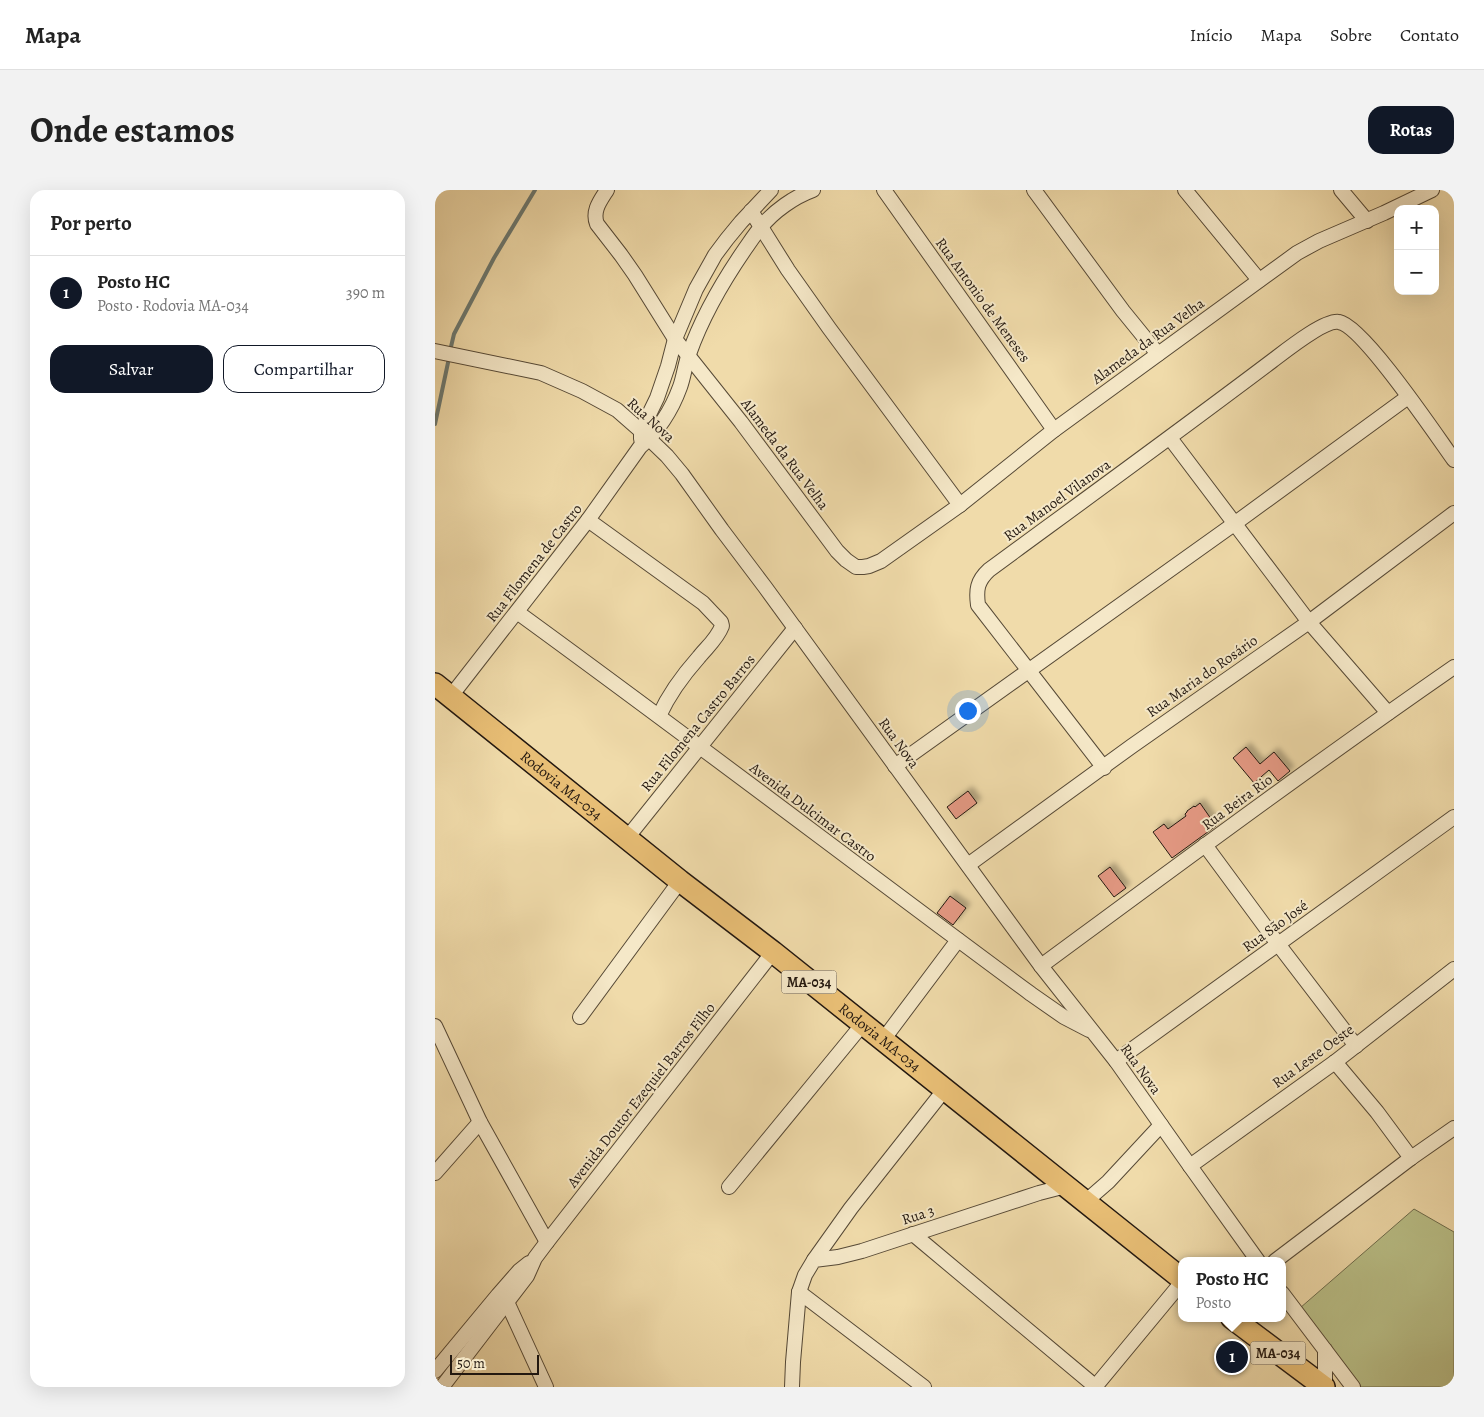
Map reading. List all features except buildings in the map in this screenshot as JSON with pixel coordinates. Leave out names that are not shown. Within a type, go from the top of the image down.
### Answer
[{"type":"main road","name":"Rodovia MA-034","points":[[443,690],[680,881],[773,952],[862,1025],[945,1089],[1178,1278]]},
{"type":"main road","name":"MA-034","points":[[1237,1322],[1324,1387]]},
{"type":"street","name":"Alameda da Rua Velha","points":[[607,190],[596,211],[595,220],[597,224],[626,262],[688,356],[741,422],[837,551],[856,567],[863,568],[881,561],[960,505],[1054,430],[1259,280],[1305,249],[1431,190]]},
{"type":"street","points":[[643,439],[663,382],[675,338],[695,289],[715,255],[741,222],[771,190]]},
{"type":"street","points":[[643,439],[660,425],[673,402],[680,386],[688,356],[702,323],[731,271],[761,227],[786,204],[813,190]]},
{"type":"street","name":"Rua Antonio de Meneses","points":[[884,190],[1054,430]]},
{"type":"street","points":[[1035,190],[1123,312],[1158,354]]},
{"type":"street","points":[[1185,190],[1259,280]]},
{"type":"street","points":[[1341,190],[1367,220]]},
{"type":"street","points":[[751,211],[788,270],[829,328],[960,505]]},
{"type":"street","name":"Rua Manoel Vilanova","points":[[1104,768],[978,605],[977,586],[982,577],[1285,351],[1330,322],[1345,323],[1354,330],[1392,374],[1408,396]]},
{"type":"street","name":"Rua Nova","points":[[436,351],[541,373],[565,382],[617,410],[643,439],[683,474],[1041,966],[1116,1061],[1255,1257]]},
{"type":"street","points":[[895,766],[1234,524],[1408,396],[1454,460]]},
{"type":"street","points":[[1170,438],[1309,622],[1388,713]]},
{"type":"street","name":"Rua Filomena de Castro","points":[[443,690],[517,612],[588,520],[643,439]]},
{"type":"street","name":"Rua Maria do Rosário","points":[[969,865],[1256,657],[1309,622],[1454,513]]},
{"type":"street","points":[[588,520],[703,603],[720,620],[722,626],[715,639],[677,684],[659,716]]},
{"type":"street","name":"Avenida Dulcimar Castro","points":[[517,612],[1031,994],[1064,1017],[1093,1032]]},
{"type":"street","name":"Rua Filomena Castro Barros","points":[[627,838],[795,628]]},
{"type":"street","name":"Rua Beira Rio","points":[[1041,966],[1205,845],[1454,667]]},
{"type":"street","name":"Rua São José","points":[[1116,1061],[1454,817]]},
{"type":"street","points":[[1205,845],[1356,1046]]},
{"type":"street","points":[[580,1017],[680,881]]},
{"type":"street","points":[[883,1040],[959,940]]},
{"type":"street","name":"Avenida Doutor Ezequiel Barros Filho","points":[[442,1387],[527,1276],[535,1258],[547,1242],[773,952]]},
{"type":"street","name":"Rua Leste Oeste","points":[[1190,1166],[1335,1062],[1454,970]]},
{"type":"street","points":[[729,1187],[862,1025]]},
{"type":"street","points":[[435,1026],[481,1122],[547,1242]]},
{"type":"street","points":[[1335,1062],[1377,1112],[1411,1158]]},
{"type":"street","points":[[792,1387],[799,1292],[805,1275],[851,1208],[945,1089]]},
{"type":"street","points":[[435,1173],[481,1122]]},
{"type":"street","points":[[1085,1202],[1108,1182],[1161,1125]]},
{"type":"street","points":[[1280,1257],[1411,1158],[1454,1128]]},
{"type":"street","name":"Rua 3","points":[[815,1260],[854,1253],[1066,1186]]},
{"type":"street","points":[[913,1234],[1095,1387],[1178,1286]]},
{"type":"street","name":"Avenida Doutor Ezequiel Barros Filho","points":[[435,1372],[497,1295],[519,1271],[535,1258]]},
{"type":"street","points":[[799,1292],[924,1387]]},
{"type":"street","points":[[1286,1297],[1353,1387]]},
{"type":"street","points":[[507,1302],[546,1387]]},
{"type":"street","points":[[1324,1387],[1325,1350]]},
{"type":"green space","points":[[1414,1209],[1454,1232],[1454,1387],[1360,1387],[1300,1308]]},
{"type":"waterway","points":[[450,351],[454,334],[494,258],[535,190]]},
{"type":"waterway","points":[[435,424],[449,358]]},
{"type":"place","name":"Posto HC","points":[[1232,1357]]}]
